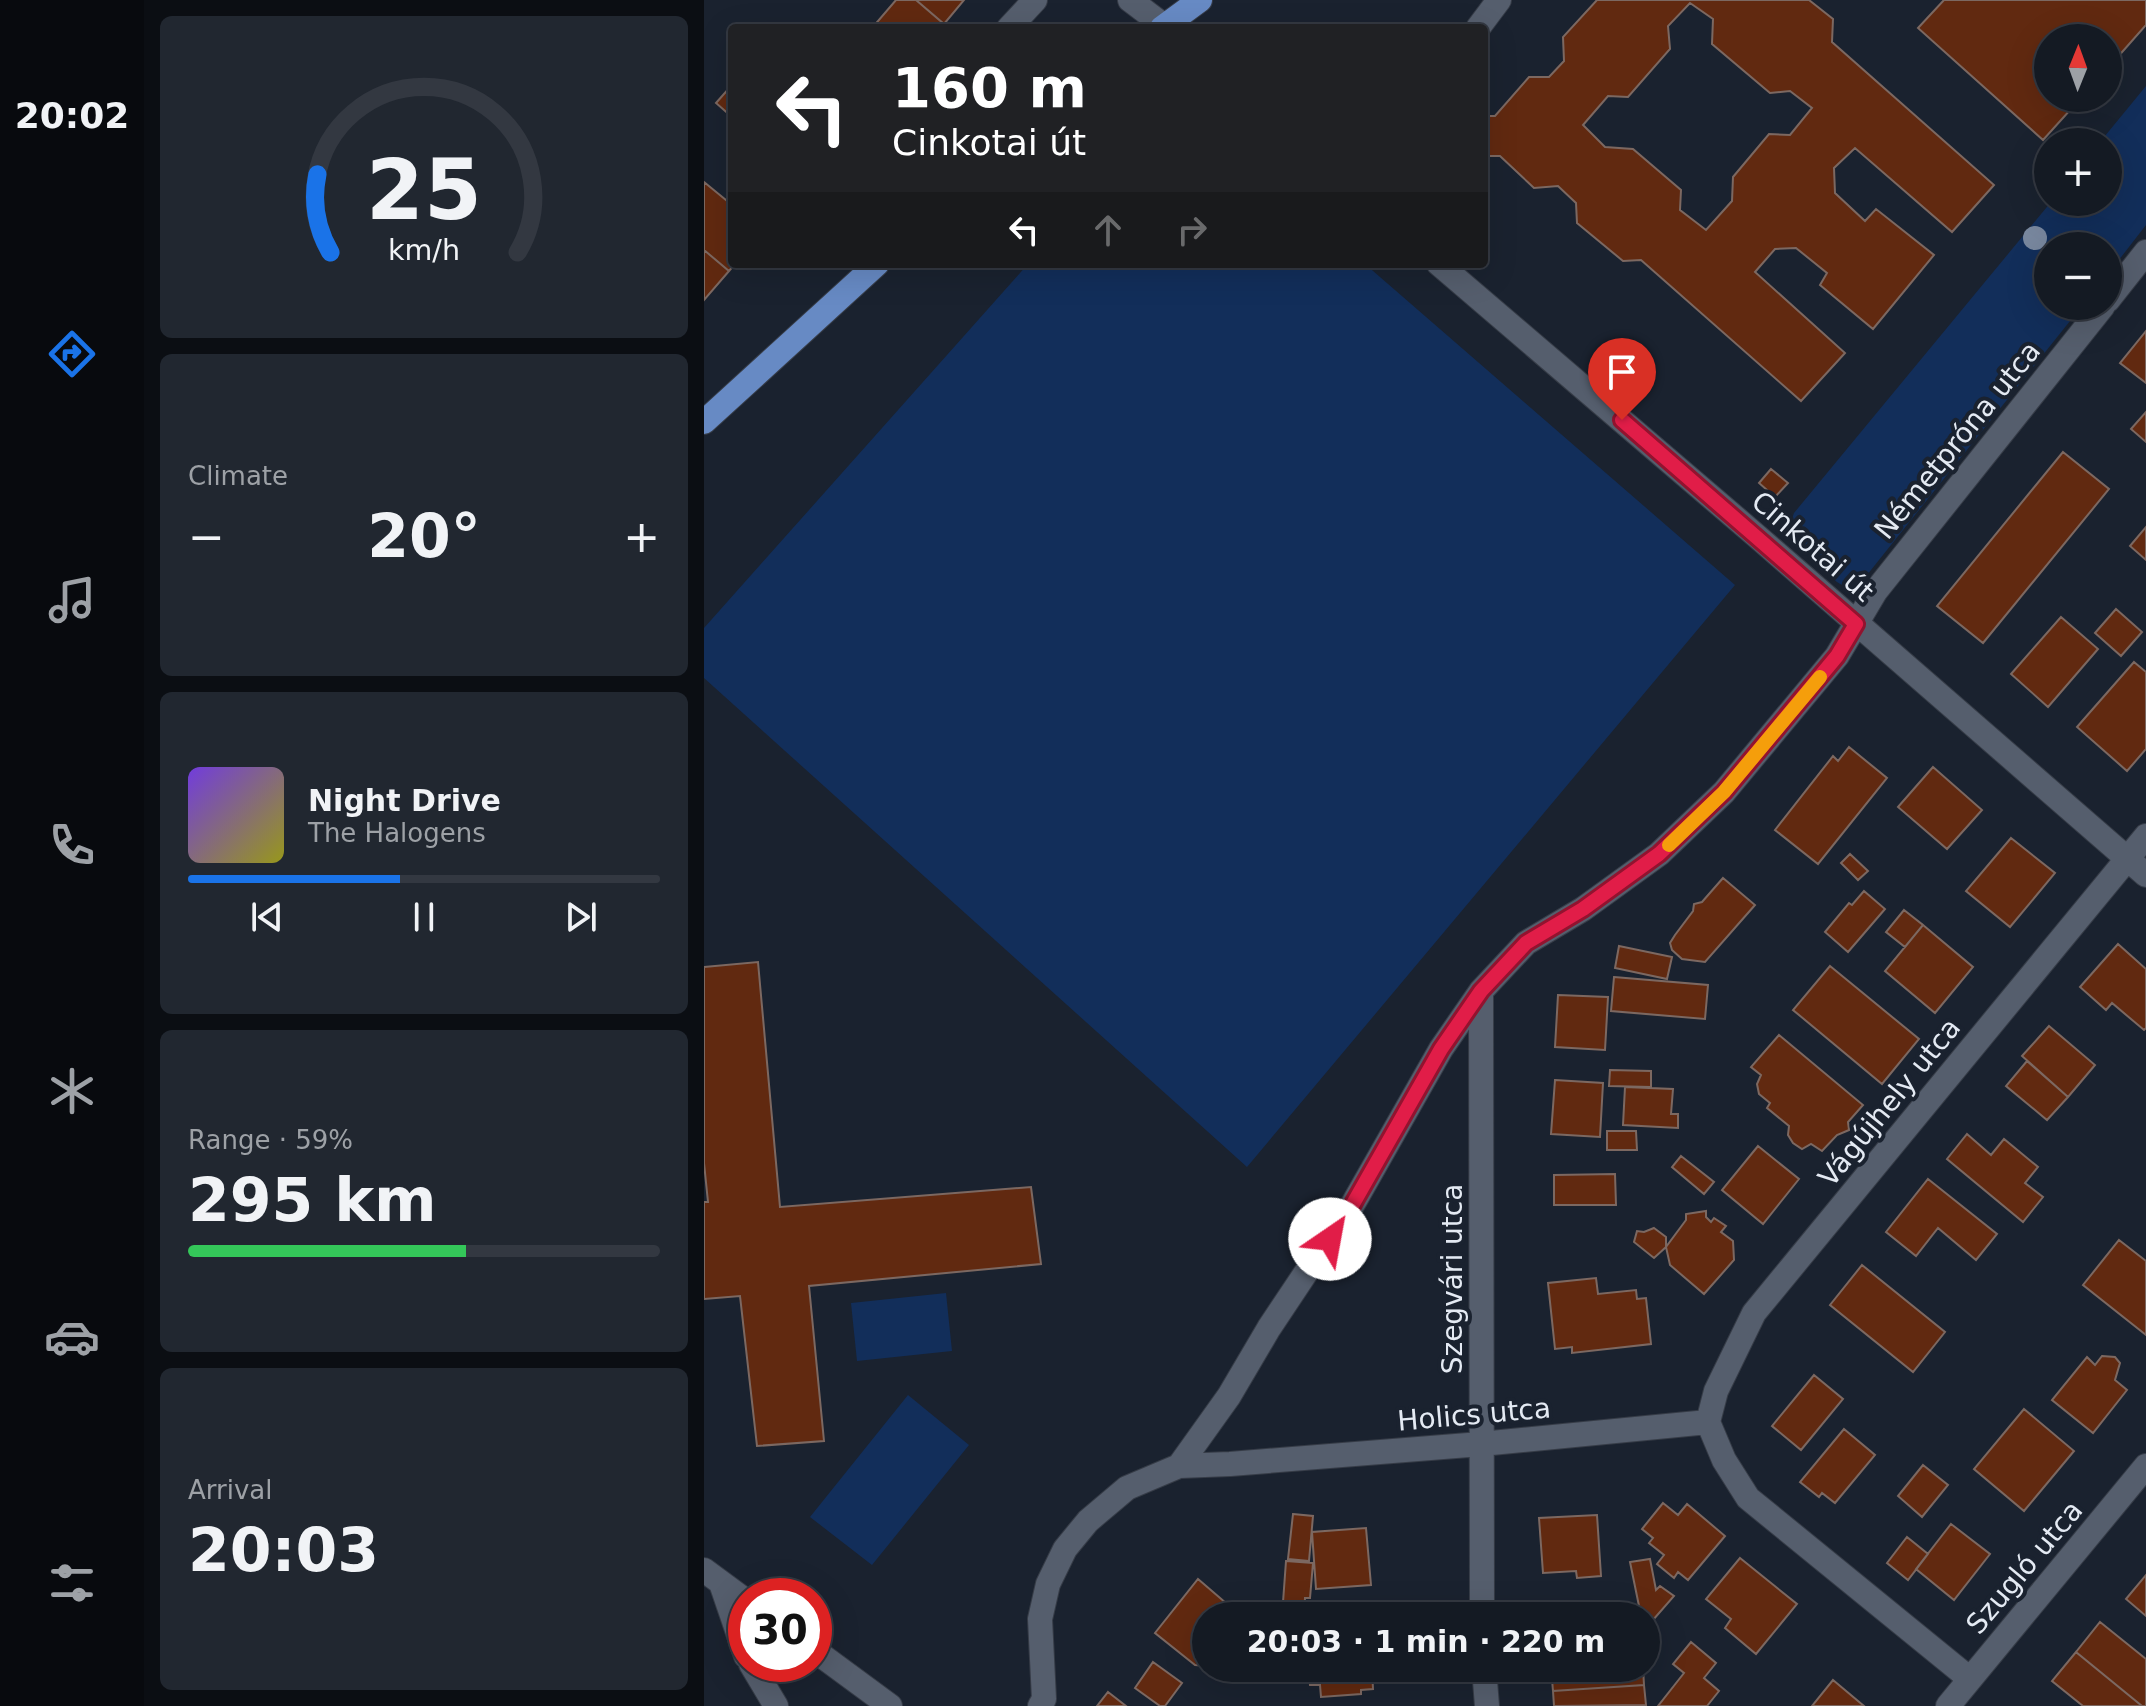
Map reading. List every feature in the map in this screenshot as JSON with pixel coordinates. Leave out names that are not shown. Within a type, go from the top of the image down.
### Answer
[{"type":"main road","points":[[1168,24],[1200,0]]},
{"type":"main road","points":[[704,422],[873,268]]},
{"type":"street","points":[[1013,24],[1035,0]]},
{"type":"street","points":[[1130,0],[1160,24]]},
{"type":"street","points":[[1481,24],[1499,0]]},
{"type":"street","points":[[2122,282],[2146,252]]},
{"type":"street","name":"Cinkotai út","points":[[1444,268],[2137,867]]},
{"type":"street","name":"Németpróna utca","points":[[1179,1466],[1229,1396],[1319,1253],[1341,1225],[1441,1049],[1481,991],[1526,943],[1583,909],[1659,854],[1724,792],[1837,656],[1875,592],[2092,320]]},
{"type":"street","name":"Vágújhely utca","points":[[1708,1422],[1716,1391],[1754,1313],[2137,867],[2146,836]]},
{"type":"street","name":"Szegvári utca","points":[[1481,991],[1482,1602]]},
{"type":"street","points":[[1708,1422],[1724,1460],[1748,1498],[1970,1679]]},
{"type":"street","name":"Holics utca","points":[[1040,1706],[1044,1699],[1040,1619],[1048,1584],[1065,1549],[1088,1521],[1127,1488],[1179,1466],[1481,1444],[1708,1422]]},
{"type":"street","name":"Szugló utca","points":[[1948,1706],[2146,1466]]},
{"type":"street","points":[[712,1577],[728,1614]]},
{"type":"street","points":[[832,1663],[890,1706]]},
{"type":"street","points":[[762,1682],[776,1706]]},
{"type":"street","points":[[1485,1682],[1487,1706]]},
{"type":"shaded area","points":[[2146,86],[2146,225],[2122,256],[2122,232],[2034,232],[2034,320],[2071,320],[1859,585],[1845,587],[1791,540],[1788,530],[1794,513],[2039,216],[2122,216],[2122,128],[2112,128]]},
{"type":"shaded area","points":[[1024,268],[1370,268],[1735,585],[1247,1167],[704,678],[704,628]]},
{"type":"shaded area","points":[[946,1293],[952,1351],[857,1361],[851,1303]]},
{"type":"shaded area","points":[[908,1395],[969,1445],[872,1565],[810,1517]]},
{"type":"building","points":[[896,0],[916,0],[944,24],[875,24]]},
{"type":"building","points":[[916,0],[964,0],[944,24]]},
{"type":"building","points":[[1597,0],[1809,0],[1833,19],[1832,42],[1994,185],[1952,232],[1855,148],[1834,168],[1835,193],[1865,221],[1876,209],[1934,255],[1873,329],[1820,285],[1827,273],[1796,248],[1775,249],[1755,272],[1845,353],[1801,401],[1641,260],[1623,261],[1577,223],[1576,203],[1558,186],[1534,188],[1500,156],[1488,156],[1488,116],[1495,116],[1529,77],[1549,77],[1564,61],[1563,37]],"holes":[[[1690,3],[1713,19],[1712,44],[1770,93],[1790,91],[1812,108],[1790,135],[1769,134],[1733,177],[1732,201],[1706,230],[1680,210],[1681,190],[1633,149],[1605,147],[1583,125],[1608,96],[1628,97],[1670,49],[1668,26]]]},
{"type":"building","points":[[1944,0],[2146,0],[2146,25],[2122,52],[2122,24],[2034,24],[2034,112],[2068,112],[2054,128],[2034,128],[2034,132],[1918,28]]},
{"type":"building","points":[[728,89],[728,114],[716,103]]},
{"type":"building","points":[[704,182],[728,202],[728,268],[732,268],[729,271],[704,250]]},
{"type":"building","points":[[704,250],[729,271],[704,300]]},
{"type":"building","points":[[2146,331],[2146,383],[2120,363]]},
{"type":"building","points":[[2146,412],[2146,442],[2131,429]]},
{"type":"building","points":[[2063,452],[2109,489],[1983,643],[1937,606]]},
{"type":"building","points":[[1771,469],[1788,483],[1775,497],[1759,483]]},
{"type":"building","points":[[2146,527],[2146,560],[2130,546]]},
{"type":"building","points":[[2116,609],[2142,632],[2121,656],[2095,633]]},
{"type":"building","points":[[2061,617],[2098,649],[2048,707],[2011,674]]},
{"type":"building","points":[[2134,662],[2146,672],[2146,749],[2127,771],[2077,727]]},
{"type":"building","points":[[1849,747],[1887,778],[1818,864],[1775,830],[1833,756],[1838,761]]},
{"type":"building","points":[[1933,767],[1982,810],[1947,849],[1898,807]]},
{"type":"building","points":[[2011,838],[2055,873],[2010,927],[1966,891]]},
{"type":"building","points":[[1850,854],[1868,871],[1858,880],[1841,863]]},
{"type":"building","points":[[1723,878],[1755,905],[1705,962],[1682,959],[1672,950],[1670,943],[1693,911],[1694,904],[1702,902]]},
{"type":"building","points":[[1864,891],[1885,909],[1848,952],[1825,932],[1849,903],[1852,905]]},
{"type":"building","points":[[1904,910],[1923,925],[1905,947],[1886,932]]},
{"type":"building","points":[[1923,925],[1973,967],[1935,1013],[1885,971]]},
{"type":"building","points":[[2118,944],[2146,969],[2144,1030],[2112,1003],[2106,1010],[2080,987]]},
{"type":"building","points":[[1619,946],[1672,957],[1667,979],[1615,968]]},
{"type":"building","points":[[758,962],[780,1207],[1031,1187],[1041,1264],[809,1286],[824,1441],[757,1446],[740,1296],[704,1299],[704,1202],[708,1202],[704,1163],[704,967]]},
{"type":"building","points":[[1830,966],[1919,1039],[1882,1084],[1793,1010]]},
{"type":"building","points":[[1614,977],[1708,985],[1705,1019],[1611,1011]]},
{"type":"building","points":[[1558,995],[1608,997],[1605,1050],[1555,1047]]},
{"type":"building","points":[[2049,1026],[2095,1065],[2068,1097],[2022,1056]]},
{"type":"building","points":[[1779,1035],[1863,1105],[1848,1122],[1849,1130],[1837,1135],[1822,1151],[1811,1144],[1802,1149],[1793,1143],[1788,1135],[1789,1126],[1767,1108],[1770,1103],[1759,1094],[1757,1084],[1761,1075],[1751,1067]]},
{"type":"building","points":[[2027,1061],[2068,1097],[2047,1120],[2006,1086]]},
{"type":"building","points":[[1610,1070],[1651,1071],[1651,1087],[1609,1086]]},
{"type":"building","points":[[1555,1080],[1603,1083],[1600,1137],[1551,1134]]},
{"type":"building","points":[[1625,1087],[1673,1089],[1671,1114],[1678,1114],[1678,1128],[1623,1125]]},
{"type":"building","points":[[1607,1131],[1636,1131],[1637,1150],[1607,1150]]},
{"type":"building","points":[[1967,1134],[1991,1155],[2004,1139],[2038,1167],[2025,1183],[2043,1197],[2023,1222],[1947,1159]]},
{"type":"building","points":[[1758,1146],[1799,1179],[1763,1224],[1722,1190]]},
{"type":"building","points":[[1681,1156],[1714,1182],[1704,1194],[1672,1167]]},
{"type":"building","points":[[1615,1174],[1616,1205],[1554,1205],[1554,1175]]},
{"type":"building","points":[[1928,1179],[1997,1234],[1976,1260],[1938,1228],[1916,1256],[1886,1232]]},
{"type":"building","points":[[1706,1211],[1706,1217],[1711,1222],[1714,1218],[1726,1226],[1721,1232],[1733,1241],[1734,1260],[1704,1294],[1670,1265],[1666,1247],[1686,1220],[1686,1214]]},
{"type":"building","points":[[1654,1228],[1666,1237],[1666,1247],[1654,1258],[1634,1242],[1637,1231]]},
{"type":"building","points":[[2119,1240],[2146,1261],[2146,1335],[2083,1285]]},
{"type":"building","points":[[1862,1265],[1945,1332],[1913,1372],[1830,1305]]},
{"type":"building","points":[[1596,1278],[1598,1294],[1636,1290],[1637,1299],[1646,1298],[1651,1344],[1572,1353],[1572,1347],[1555,1349],[1548,1283]]},
{"type":"building","points":[[2102,1356],[2115,1357],[2120,1363],[2115,1380],[2127,1390],[2093,1433],[2052,1400],[2087,1357],[2095,1365]]},
{"type":"building","points":[[1814,1375],[1843,1399],[1801,1450],[1772,1426]]},
{"type":"building","points":[[2024,1409],[2074,1451],[2024,1511],[1974,1469]]},
{"type":"building","points":[[1844,1429],[1875,1455],[1835,1503],[1822,1493],[1819,1497],[1800,1482]]},
{"type":"building","points":[[1923,1465],[1948,1485],[1922,1517],[1898,1496]]},
{"type":"building","points":[[1663,1503],[1678,1515],[1687,1504],[1725,1536],[1688,1580],[1678,1572],[1674,1578],[1657,1564],[1664,1555],[1649,1543],[1653,1538],[1642,1529]]},
{"type":"building","points":[[1293,1514],[1313,1516],[1309,1561],[1288,1559]]},
{"type":"building","points":[[1597,1515],[1601,1576],[1577,1578],[1576,1571],[1543,1573],[1539,1518]]},
{"type":"building","points":[[1951,1524],[1990,1554],[1954,1600],[1916,1569]]},
{"type":"building","points":[[1366,1528],[1371,1585],[1316,1589],[1312,1532]]},
{"type":"building","points":[[1907,1537],[1928,1554],[1908,1580],[1887,1563]]},
{"type":"building","points":[[1740,1558],[1797,1604],[1756,1654],[1725,1628],[1731,1619],[1706,1599]]},
{"type":"building","points":[[1650,1559],[1656,1590],[1660,1586],[1674,1596],[1660,1612],[1660,1602],[1638,1602],[1630,1562]]},
{"type":"building","points":[[1286,1561],[1313,1563],[1310,1598],[1305,1598],[1305,1602],[1283,1602]]},
{"type":"building","points":[[2146,1575],[2146,1616],[2126,1599]]},
{"type":"building","points":[[1198,1579],[1225,1602],[1192,1602],[1192,1663],[1155,1633]]},
{"type":"building","points":[[2100,1622],[2146,1659],[2146,1706],[2142,1706],[2076,1652]]},
{"type":"building","points":[[1691,1642],[1716,1663],[1704,1678],[1719,1691],[1707,1706],[1658,1706],[1684,1673],[1673,1664]]},
{"type":"building","points":[[2076,1652],[2142,1706],[2083,1706],[2052,1681]]},
{"type":"building","points":[[1153,1662],[1182,1683],[1165,1706],[1160,1706],[1135,1688]]},
{"type":"building","points":[[1833,1680],[1864,1706],[1812,1706]]},
{"type":"building","points":[[1310,1682],[1373,1682],[1373,1689],[1361,1690],[1361,1694],[1321,1697],[1320,1685],[1310,1685]]},
{"type":"building","points":[[1552,1682],[1644,1682],[1644,1685],[1553,1691]]},
{"type":"building","points":[[1644,1685],[1646,1705],[1554,1706],[1553,1691]]},
{"type":"building","points":[[1108,1692],[1126,1706],[1097,1706]]},
{"type":"slow traffic","points":[[1669,845],[1724,792],[1820,677]]},
{"type":"route","points":[[1330,1239],[1341,1225],[1441,1049],[1481,991],[1526,943],[1583,909],[1659,854],[1724,792],[1837,656],[1856,624],[1622,420]]}]
